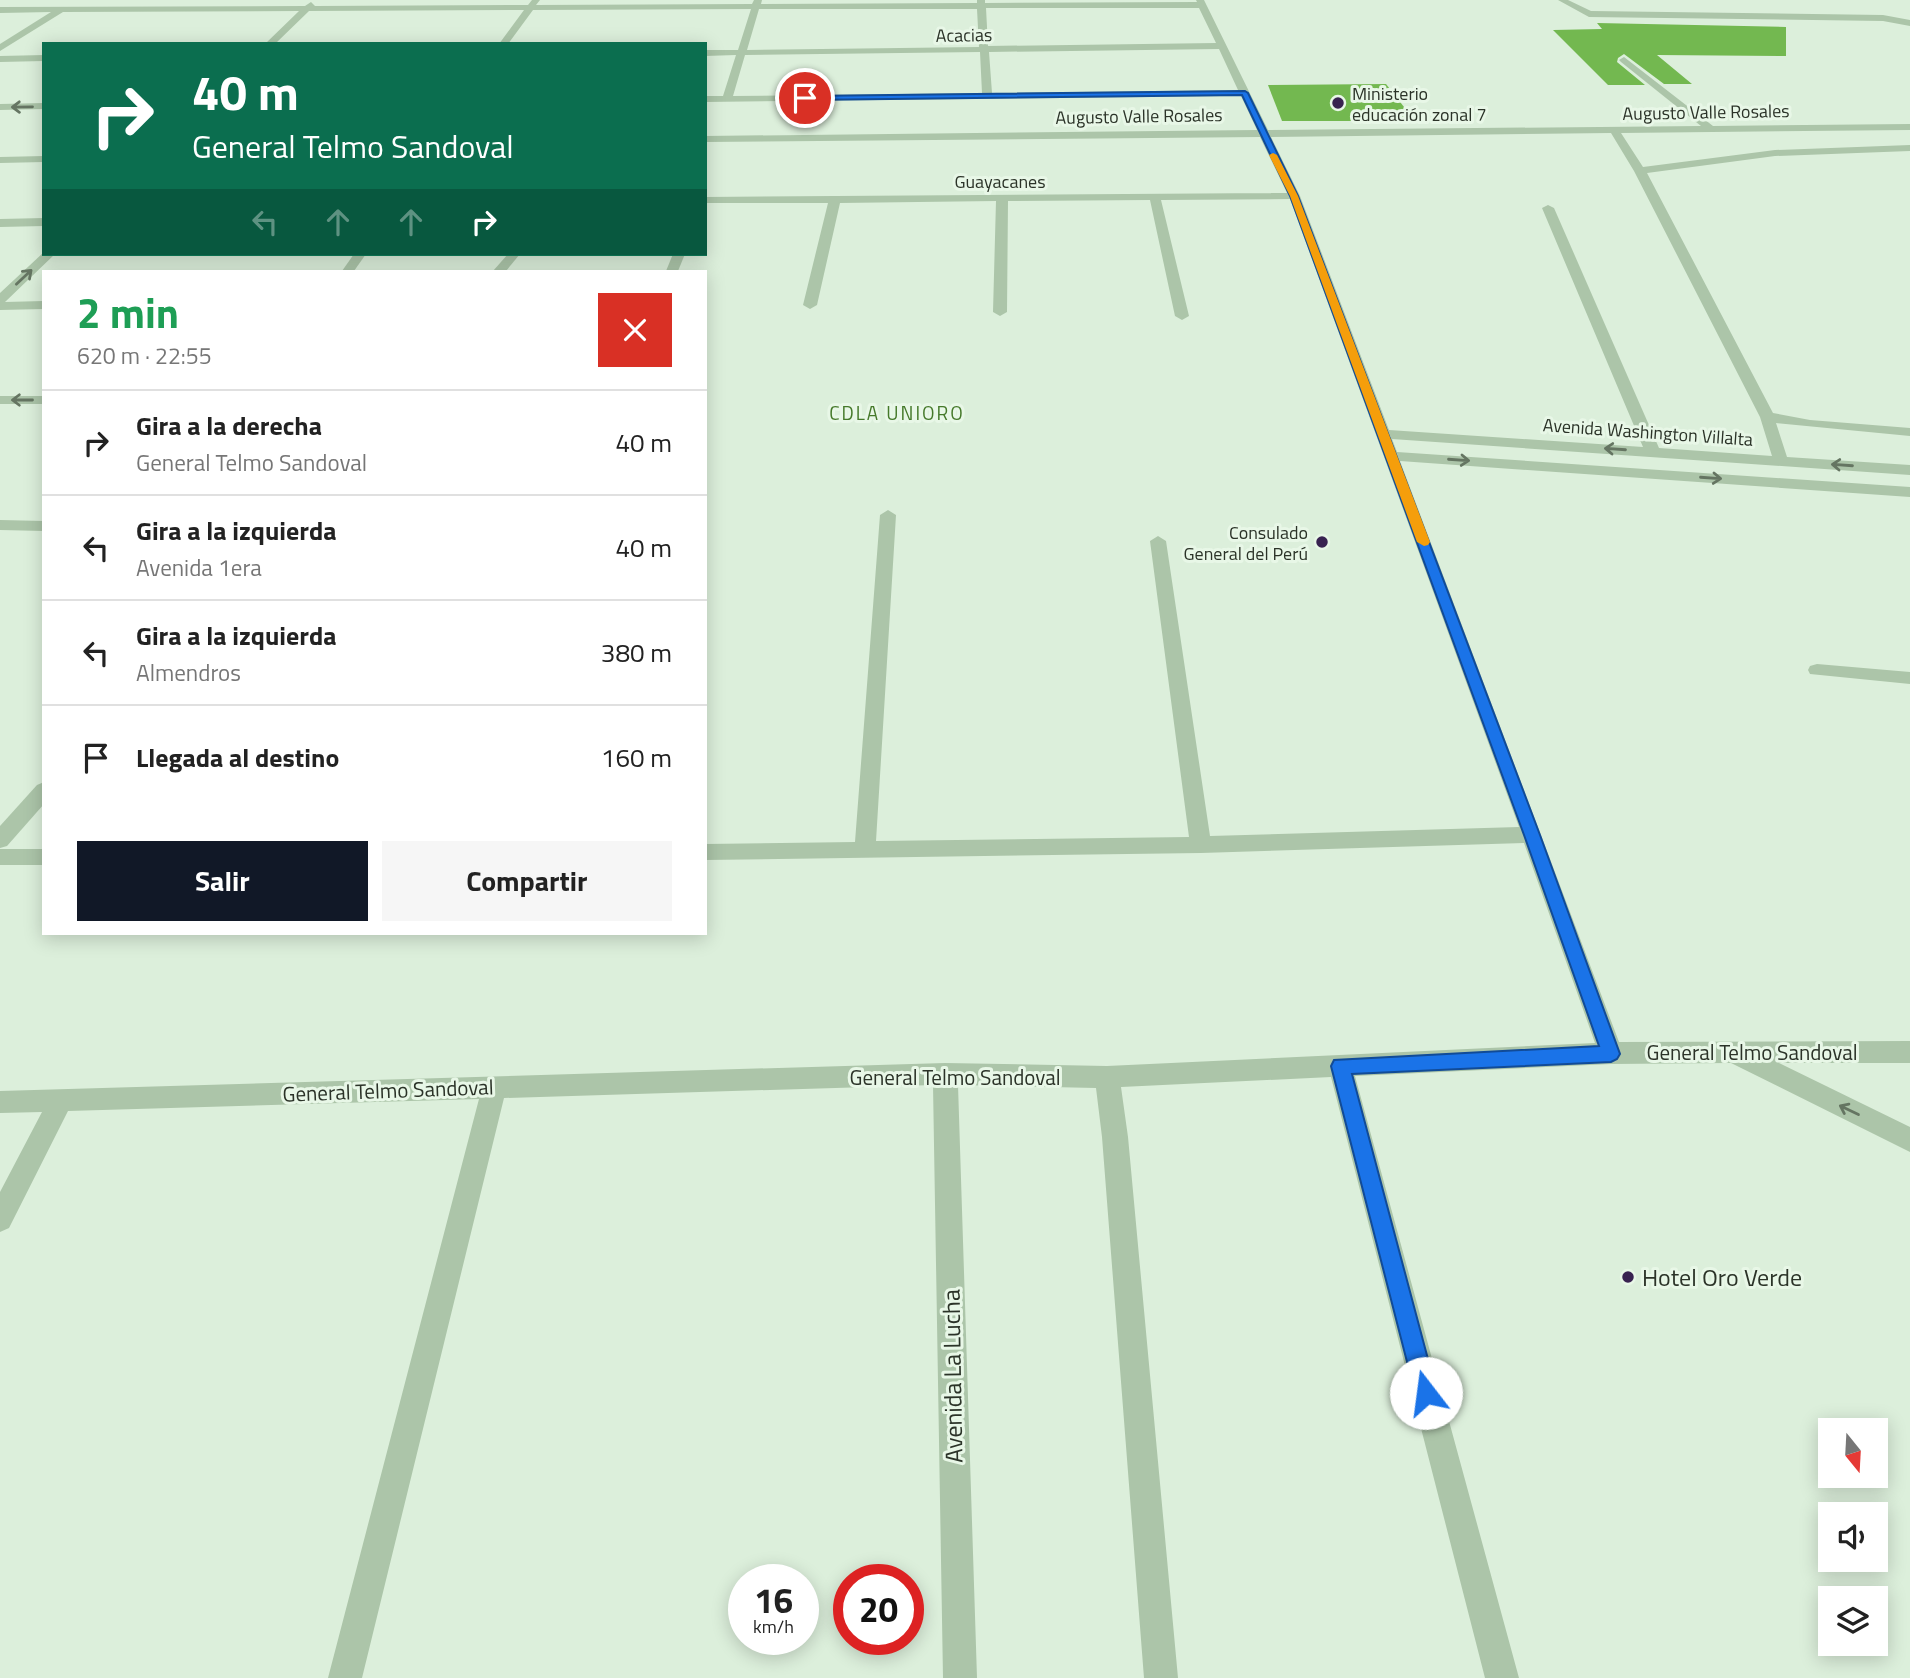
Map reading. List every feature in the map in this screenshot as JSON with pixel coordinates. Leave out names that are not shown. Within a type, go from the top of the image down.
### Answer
[{"type":"street","points":[[0,48],[76,0]]},
{"type":"street","points":[[271,42],[316,0]]},
{"type":"street","points":[[1562,0],[1589,14],[1883,18],[1910,23]]},
{"type":"street","points":[[727,99],[757,3]]},
{"type":"street","points":[[981,3],[988,96]]},
{"type":"street","points":[[0,10],[533,4],[1202,3],[1294,196],[1611,1054]]},
{"type":"street","points":[[504,42],[533,4]]},
{"type":"street","name":"Acacias","points":[[707,53],[1222,46]]},
{"type":"street","points":[[0,59],[42,58]]},
{"type":"street","points":[[1624,60],[1710,129]]},
{"type":"street","points":[[707,99],[1245,93]]},
{"type":"street","points":[[0,107],[42,106]]},
{"type":"street","name":"Augusto Valle Rosales","points":[[707,139],[1910,127]]},
{"type":"street","points":[[1614,130],[1640,171],[1767,416],[1781,461]]},
{"type":"street","points":[[1640,171],[1775,153],[1910,148]]},
{"type":"street","points":[[0,160],[42,159]]},
{"type":"street","name":"Guayacanes","points":[[707,200],[1294,196]]},
{"type":"street","points":[[1155,198],[1182,316]]},
{"type":"street","points":[[810,305],[835,199]]},
{"type":"street","points":[[1000,312],[1002,199]]},
{"type":"street","points":[[1548,208],[1653,452]]},
{"type":"street","points":[[0,223],[42,222]]},
{"type":"street","points":[[0,300],[47,256]]},
{"type":"street","points":[[500,270],[512,256]]},
{"type":"street","points":[[0,306],[42,305]]},
{"type":"street","points":[[0,400],[42,400]]},
{"type":"street","points":[[1767,416],[1810,424],[1910,432]]},
{"type":"street","name":"Avenida Washington Villalta","points":[[1384,434],[1910,470]]},
{"type":"street","name":"Avenida Washington Villalta","points":[[1391,456],[1910,492]]},
{"type":"street","points":[[864,850],[888,515]]},
{"type":"street","points":[[0,525],[42,526]]},
{"type":"street","points":[[1158,541],[1201,845]]},
{"type":"street","points":[[1816,670],[1910,678]]},
{"type":"street","points":[[0,840],[42,792]]},
{"type":"street","points":[[707,852],[1201,845],[1532,835]]},
{"type":"street","points":[[0,858],[42,857]]},
{"type":"street","points":[[1733,1052],[1910,1140]]},
{"type":"street","name":"General Telmo Sandoval","points":[[0,1102],[945,1073],[1107,1077],[1611,1054],[1910,1052]]},
{"type":"street","points":[[1340,1066],[1502,1678]]},
{"type":"street","name":"Avenida La Lucha","points":[[945,1073],[960,1678]]},
{"type":"street","points":[[1107,1077],[1115,1137],[1161,1678]]},
{"type":"street","points":[[345,1678],[494,1087]]},
{"type":"street","points":[[0,1219],[61,1100]]},
{"type":"building","points":[[1597,23],[1786,27],[1786,56],[1657,55],[1692,84],[1664,84],[1624,54],[1617,62],[1645,85],[1608,85],[1553,30],[1602,29]]},
{"type":"building","name":"Ministerio educación zonal 7","points":[[1386,84],[1415,121],[1282,121],[1268,85]]},
{"type":"slow traffic","points":[[1273,155],[1294,196],[1424,542]]},
{"type":"place","name":"Ministerio educación zonal 7","points":[[1338,103]]},
{"type":"place","name":"Consulado General del Perú","points":[[1322,542]]},
{"type":"place","name":"Hotel Oro Verde","points":[[1628,1277]]},
{"type":"district","name":"CDLA UNIORO","points":[[897,412]]},
{"type":"route","points":[[805,98],[1245,93],[1294,196],[1611,1054],[1340,1066],[1426,1393]]}]
